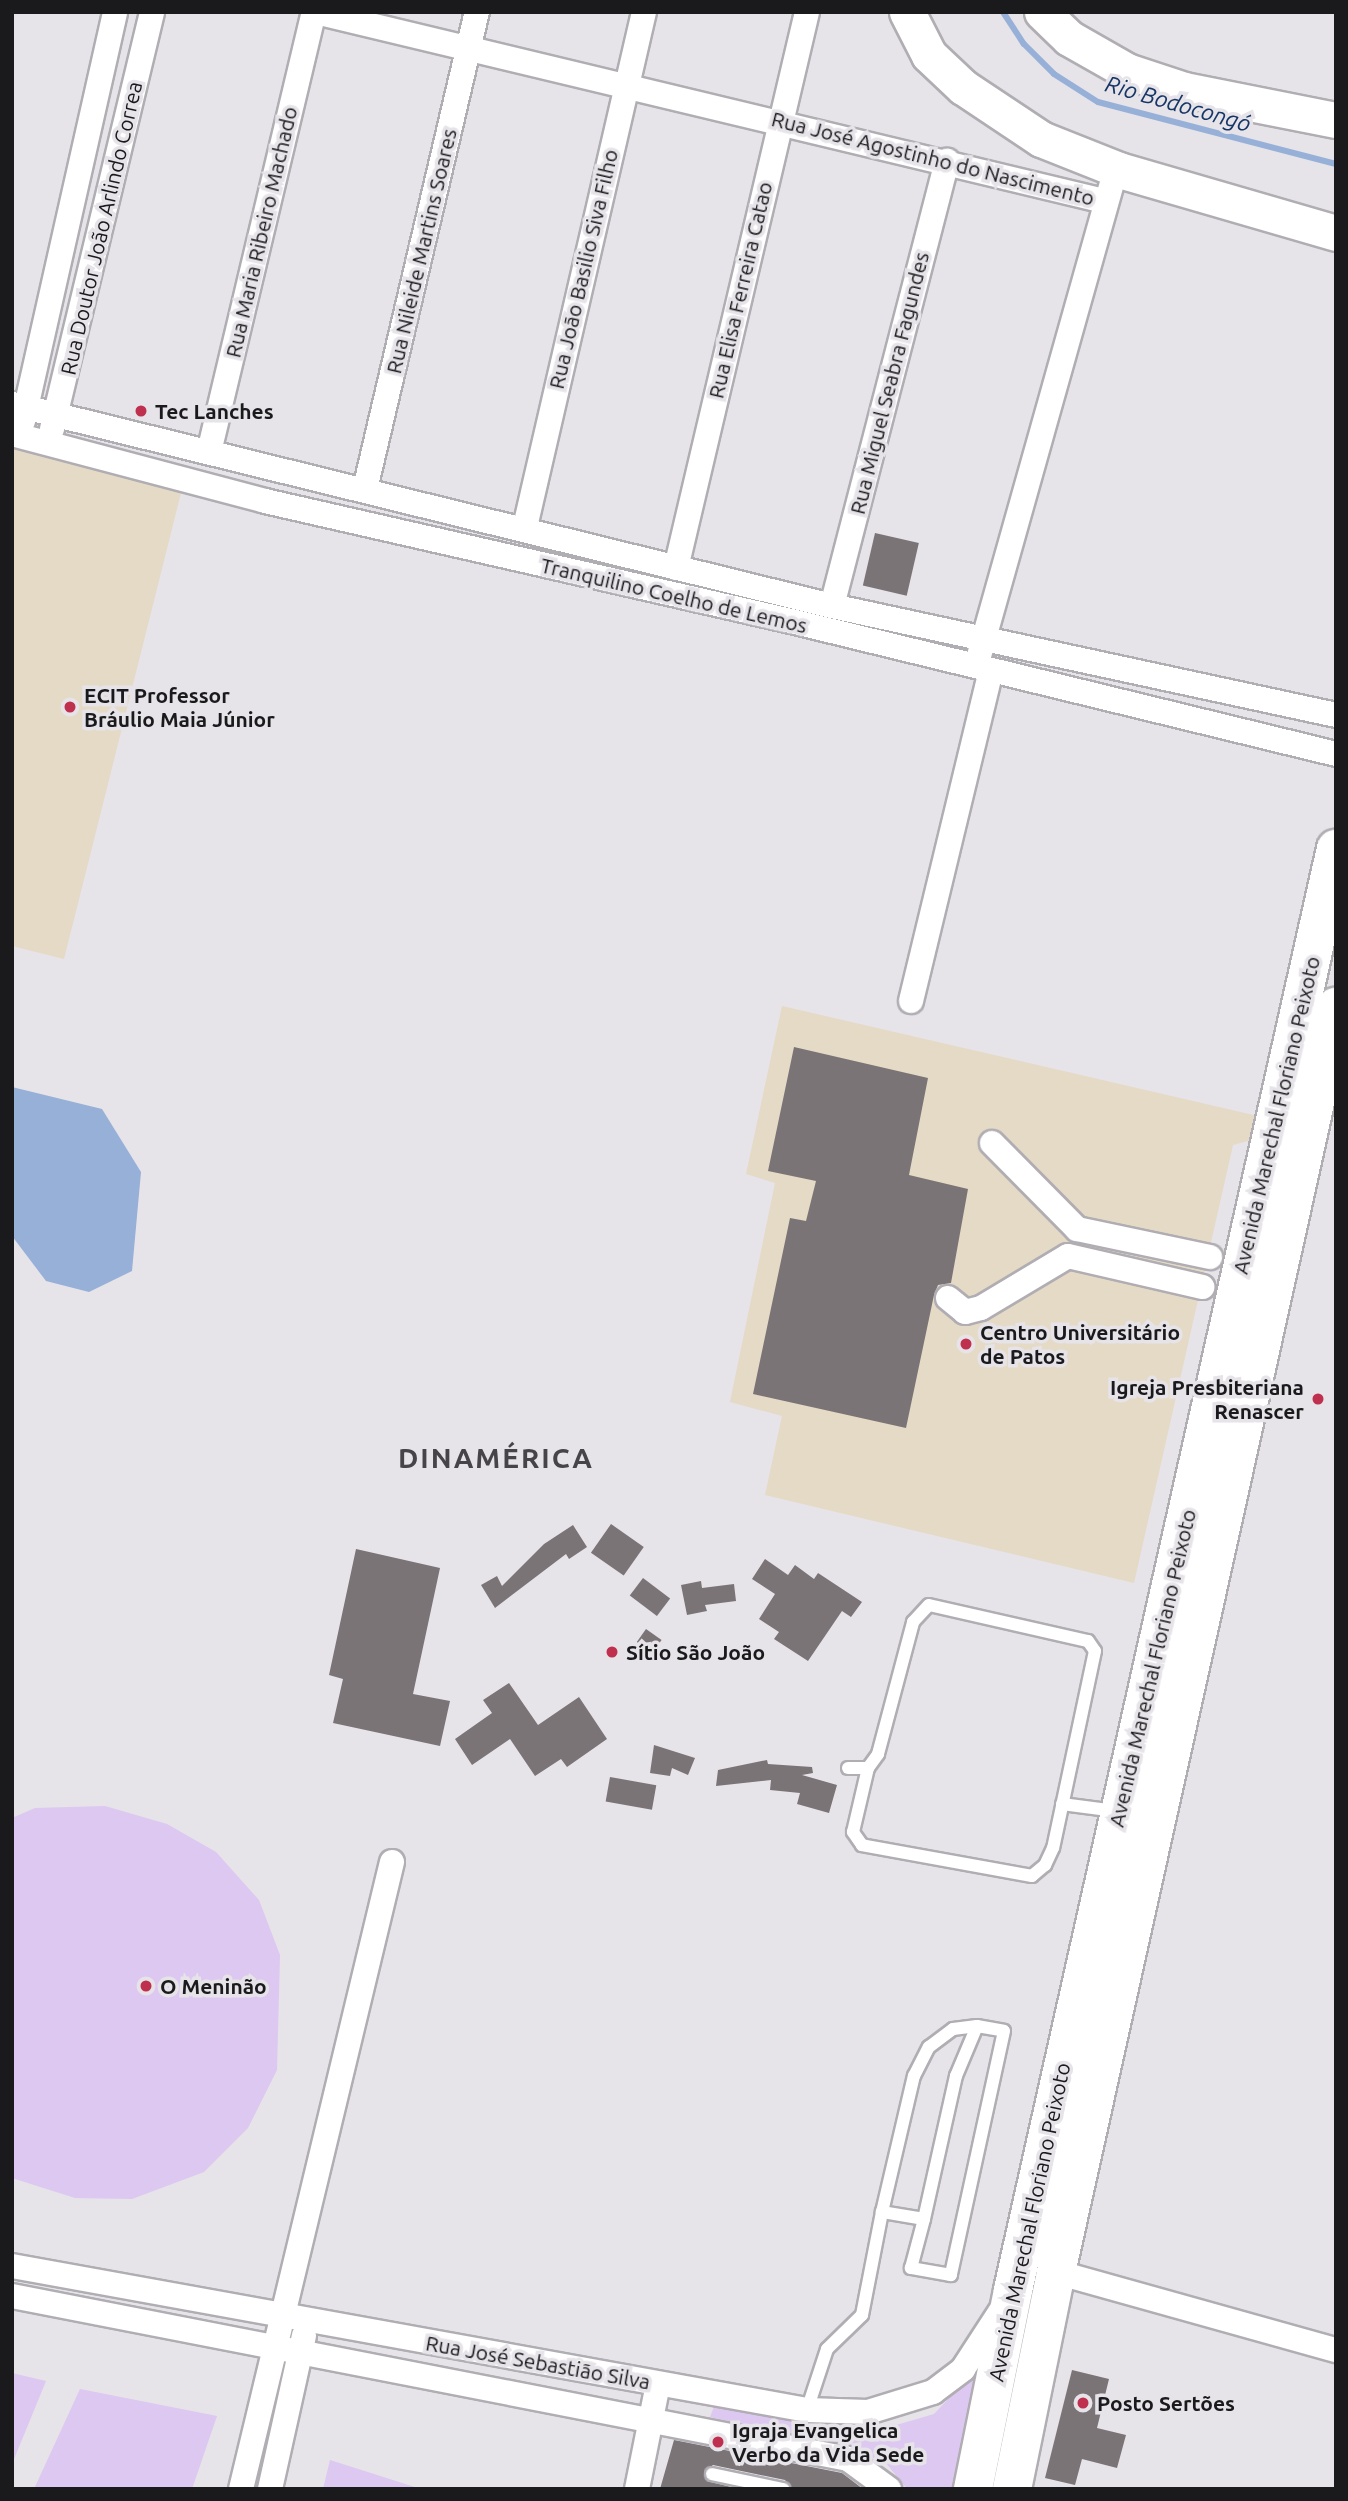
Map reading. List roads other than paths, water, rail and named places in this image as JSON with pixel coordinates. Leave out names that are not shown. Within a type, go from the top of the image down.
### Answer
[{"type":"main road","name":"Avenida Marechal Floriano Peixoto","points":[[973,2489],[1013,2290],[1336,849]]},
{"type":"main road","name":"Avenida Marechal Floriano Peixoto","points":[[1012,2489],[1056,2272],[1336,1007]]},
{"type":"street","name":"Rua Doutor João Arlindo Correa","points":[[15,434],[116,12]]},
{"type":"street","name":"Rua Doutor João Arlindo Correa","points":[[47,443],[56,415],[152,12]]},
{"type":"street","name":"Rua José Agostinho do Nascimento","points":[[315,12],[778,120],[1104,201],[984,641],[984,669],[911,1000]]},
{"type":"street","name":"Rua Maria Ribeiro Machado","points":[[209,452],[315,12]]},
{"type":"street","name":"Rua Nileide Martins Soares","points":[[365,489],[477,12]]},
{"type":"street","name":"Rua João Basilio Siva Filho","points":[[524,527],[624,84],[644,12]]},
{"type":"street","name":"Rua Elisa Ferreira Catao","points":[[676,568],[778,120],[807,12]]},
{"type":"street","points":[[907,12],[929,55],[963,87],[1041,139],[1119,170],[1336,233]]},
{"type":"street","points":[[1042,12],[1069,38],[1128,71],[1184,90],[1336,120]]},
{"type":"street","name":"Rua Miguel Seabra Fagundes","points":[[832,606],[947,161]]},
{"type":"street","points":[[1104,201],[1119,170]]},
{"type":"street","name":"Tranquilino Coelho de Lemos","points":[[20,406],[524,527],[832,606],[1336,715]]},
{"type":"street","name":"Tranquilino Coelho de Lemos","points":[[15,434],[265,501],[791,621],[1336,754]]},
{"type":"street","points":[[791,621],[796,597]]},
{"type":"street","points":[[992,1143],[1077,1229],[1210,1257]]},
{"type":"street","points":[[948,1298],[965,1312],[981,1308],[1068,1256],[1202,1287]]},
{"type":"street","points":[[241,2489],[272,2347],[392,1862]]},
{"type":"street","name":"Rua José Sebastião Silva","points":[[12,2266],[807,2410],[868,2412],[933,2392],[963,2369],[1013,2290]]},
{"type":"street","points":[[1056,2272],[1336,2350]]},
{"type":"street","points":[[157,2325],[161,2293]]},
{"type":"street","name":"Rua José Sebastião Silva","points":[[12,2296],[848,2459],[889,2489]]},
{"type":"street","points":[[270,2489],[308,2320]]},
{"type":"street","points":[[637,2489],[658,2384]]},
{"type":"lane","points":[[929,1605],[1088,1641],[1095,1651],[1053,1848],[1045,1865],[1032,1876],[862,1844],[853,1832],[868,1768],[878,1754],[913,1622],[929,1605]]},
{"type":"lane","points":[[848,1768],[868,1768]]},
{"type":"lane","points":[[1062,1804],[1120,1811]]},
{"type":"lane","points":[[807,2410],[827,2349],[862,2315],[882,2212],[914,2076],[929,2047],[953,2029],[977,2026],[1004,2031],[951,2275],[912,2268],[956,2076],[977,2026]]},
{"type":"lane","points":[[882,2212],[924,2219]]},
{"type":"lane","points":[[712,2474],[783,2489]]},
{"type":"water","points":[[12,1087],[102,1109],[141,1172],[132,1271],[89,1292],[46,1281],[12,1236]]},
{"type":"waterway","name":"Rio Bodocongó","points":[[1003,12],[1024,44],[1054,74],[1098,102],[1336,164]]},
{"type":"place","name":"Tec Lanches","points":[[141,411]]},
{"type":"place","name":"ECIT Professor Bráulio Maia Júnior","points":[[70,707]]},
{"type":"place","name":"Centro Universitário de Patos","points":[[966,1344]]},
{"type":"place","name":"Igreja Presbiteriana Renascer","points":[[1318,1399]]},
{"type":"place","name":"Sítio São João","points":[[612,1652]]},
{"type":"place","name":"O Meninão","points":[[146,1986]]},
{"type":"place","name":"Posto Sertões","points":[[1083,2403]]},
{"type":"place","name":"Igraja Evangelica Verbo da Vida Sede","points":[[718,2442]]},
{"type":"district","name":"DINAMÉRICA","points":[[496,1458]]}]
